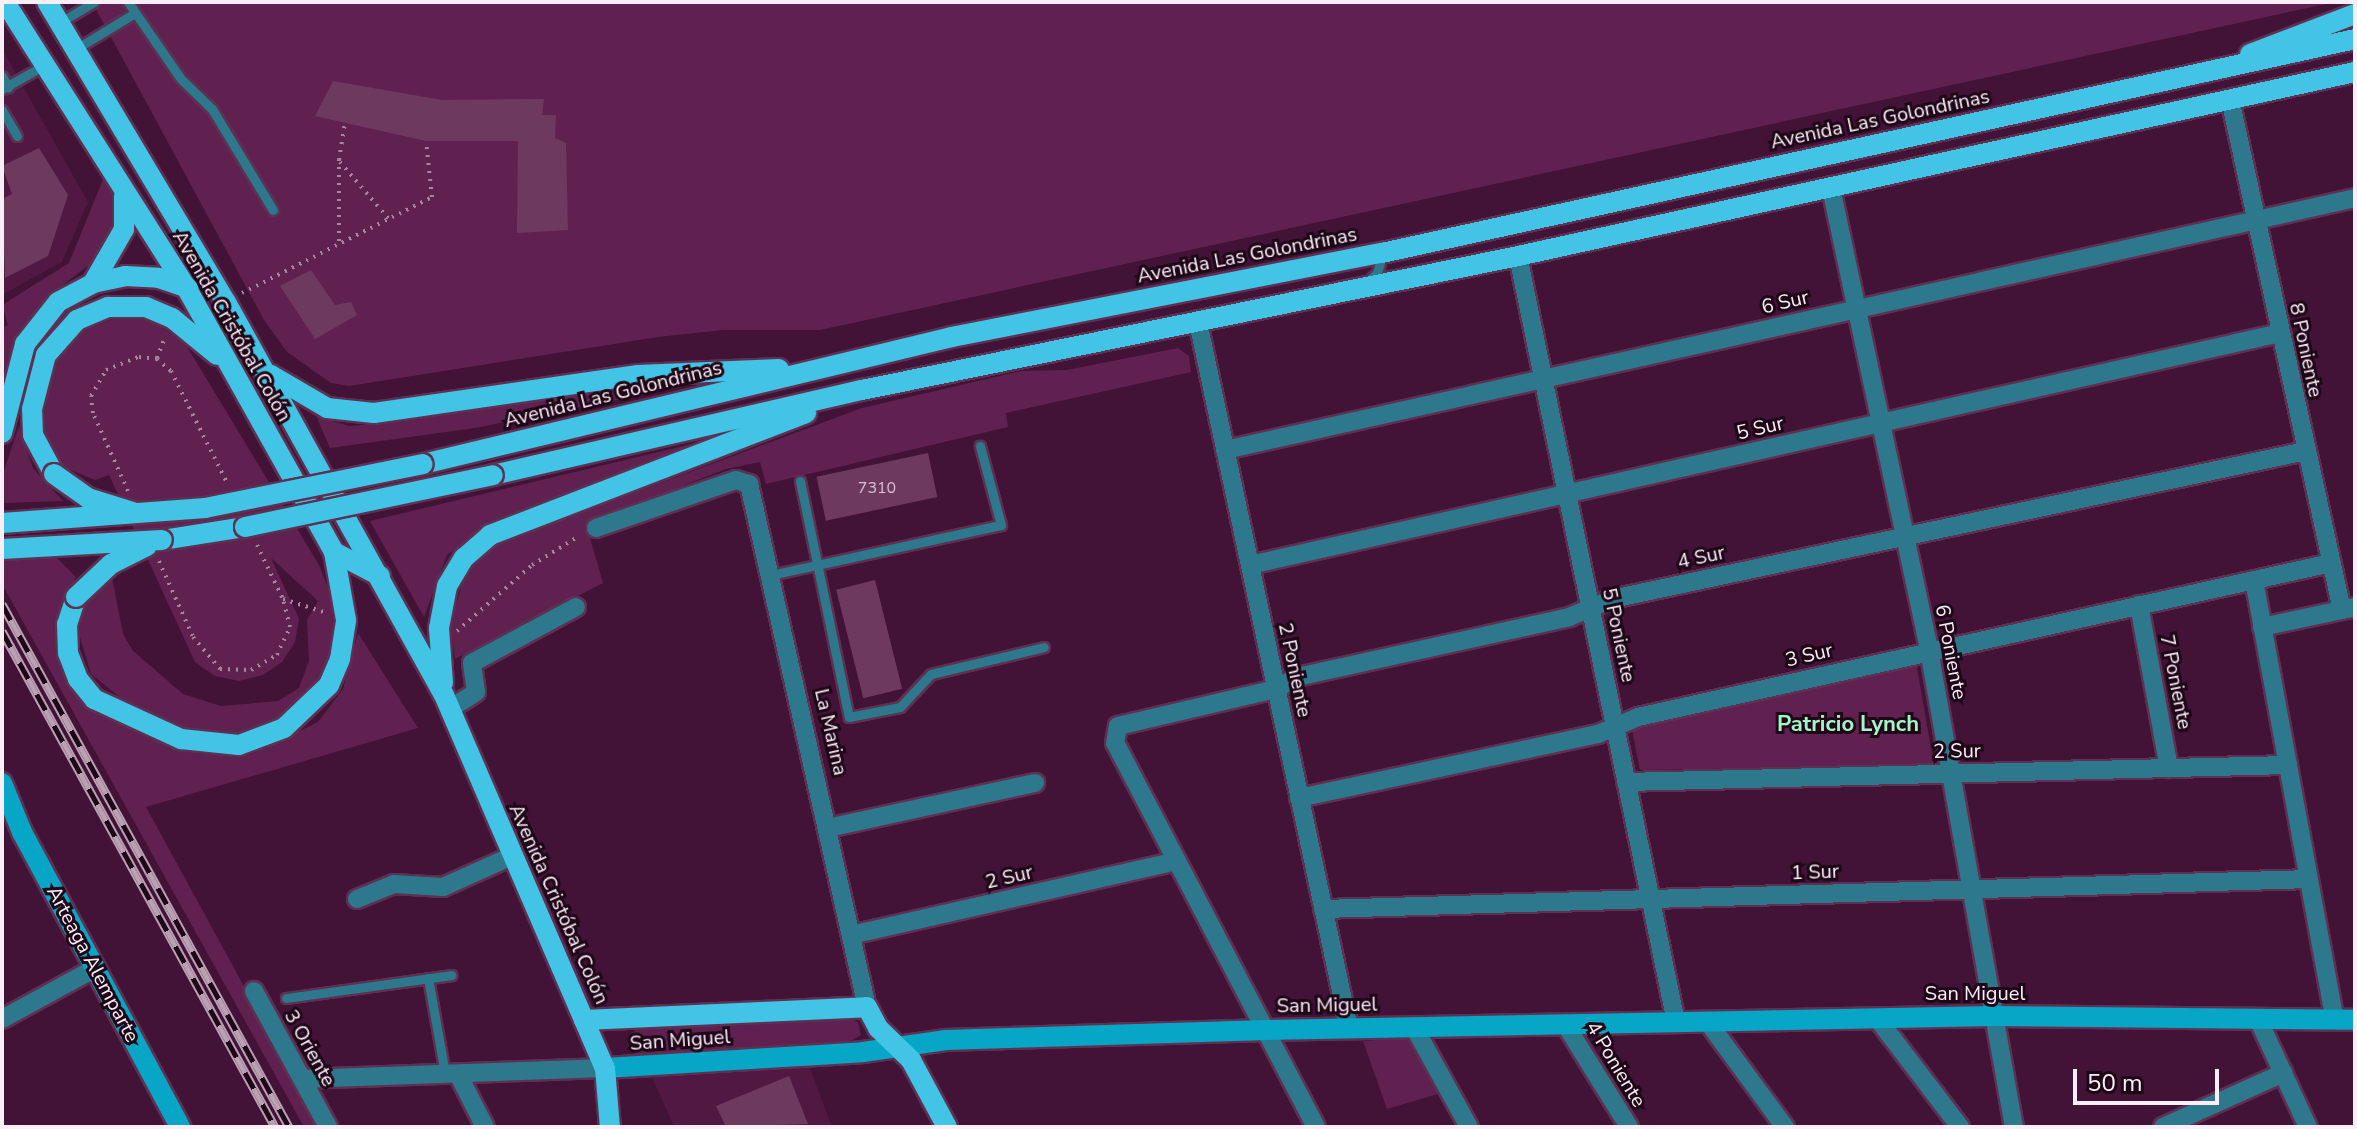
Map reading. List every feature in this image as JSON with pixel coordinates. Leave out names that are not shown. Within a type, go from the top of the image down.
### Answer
[{"type":"main road","name":"Avenida Cristóbal Colón","points":[[5,2],[41,67],[186,287],[334,552]]},
{"type":"main road","name":"Avenida Cristóbal Colón","points":[[47,2],[226,302],[447,702],[605,1068],[610,1127]]},
{"type":"main road","points":[[2222,68],[2288,37],[2355,14]]},
{"type":"main road","name":"Avenida Las Golondrinas","points":[[2,523],[149,515],[312,489],[815,369],[1543,219],[2355,39]]},
{"type":"main road","points":[[2,549],[162,540],[328,512],[862,390],[1518,256],[2355,72]]},
{"type":"main road","points":[[93,283],[124,229],[123,194]]},
{"type":"main road","points":[[1518,256],[1525,237],[1543,219]]},
{"type":"main road","points":[[2,433],[31,332],[58,302],[93,283],[142,276],[186,287],[237,324]]},
{"type":"main road","points":[[149,515],[88,498],[54,474],[33,435],[33,399],[52,345],[87,314],[119,305],[160,311],[193,333],[231,369]]},
{"type":"main road","points":[[262,368],[315,403],[357,413],[638,375],[815,369]]},
{"type":"main road","points":[[447,702],[439,628],[454,571],[475,547],[498,531],[862,390]]},
{"type":"main road","points":[[162,540],[111,564],[76,597],[67,624],[68,653],[78,679],[94,699],[192,742],[239,745],[291,724],[329,685],[340,659],[346,620],[334,552]]},
{"type":"main road","points":[[334,552],[380,576]]},
{"type":"main road","name":"San Miguel","points":[[584,1020],[867,1007]]},
{"type":"main road","name":"La Marina","points":[[867,1007],[878,1028],[897,1044],[915,1066],[947,1127]]},
{"type":"street","name":"8 Poniente","points":[[2230,99],[2331,563],[2348,608]]},
{"type":"street","name":"6 Poniente","points":[[1831,188],[1929,650],[2014,1127]]},
{"type":"street","name":"6 Sur","points":[[1225,450],[2355,198]]},
{"type":"street","name":"5 Poniente","points":[[1518,256],[1676,1022]]},
{"type":"street","name":"2 Poniente","points":[[1198,322],[1349,1028]]},
{"type":"street","name":"5 Sur","points":[[1250,565],[2280,333]]},
{"type":"street","name":"4 Sur","points":[[1176,861],[1115,743],[1115,730],[1126,721],[1276,689],[1297,677],[1569,617],[1612,599],[2306,451]]},
{"type":"street","name":"La Marina","points":[[596,528],[741,479],[751,489],[867,1007]]},
{"type":"street","name":"3 Sur","points":[[1299,798],[1615,727],[1638,717],[1929,650],[2331,563]]},
{"type":"street","points":[[2254,580],[2309,879],[2345,1020]]},
{"type":"street","name":"7 Poniente","points":[[2139,605],[2169,768]]},
{"type":"street","points":[[447,702],[476,692],[473,662],[576,607]]},
{"type":"street","points":[[2262,627],[2348,608]]},
{"type":"street","name":"2 Sur","points":[[1626,782],[2288,765]]},
{"type":"street","points":[[828,828],[1035,783]]},
{"type":"street","name":"Arteaga Alemparte","points":[[4,791],[180,1127]]},
{"type":"street","points":[[357,899],[394,884],[443,887],[512,856]]},
{"type":"street","points":[[1176,861],[1316,1127]]},
{"type":"street","name":"2 Sur","points":[[851,935],[1176,861]]},
{"type":"street","name":"1 Sur","points":[[1323,909],[2309,879]]},
{"type":"street","points":[[2,1019],[95,968]]},
{"type":"street","name":"3 Oriente","points":[[254,991],[328,1127]]},
{"type":"street","name":"San Miguel","points":[[302,1079],[605,1068],[863,1052],[897,1044],[1265,1030],[1994,1016],[2345,1020]]},
{"type":"street","points":[[1877,1018],[1960,1127]]},
{"type":"street","points":[[2258,1019],[2308,1127]]},
{"type":"street","points":[[1707,1021],[1785,1127]]},
{"type":"street","name":"4 Poniente","points":[[1565,1024],[1629,1127]]},
{"type":"street","points":[[1414,1027],[1469,1127]]},
{"type":"street","points":[[2163,1127],[2283,1073]]},
{"type":"street","points":[[452,1074],[485,1127]]},
{"type":"lane","points":[[59,23],[94,2]]},
{"type":"lane","points":[[128,2],[181,79],[212,109],[273,210]]},
{"type":"lane","points":[[74,50],[135,13]]},
{"type":"lane","points":[[2,76],[5,88],[41,67]]},
{"type":"lane","points":[[2,110],[17,136]]},
{"type":"lane","points":[[1358,290],[1377,273],[1382,253]]},
{"type":"lane","points":[[771,575],[1001,525],[980,446]]},
{"type":"lane","points":[[800,481],[849,717],[900,707],[931,674],[1044,647]]},
{"type":"lane","points":[[286,998],[451,975]]},
{"type":"lane","points":[[428,978],[452,1074]]},
{"type":"path","points":[[339,241],[339,160],[345,123]]},
{"type":"path","points":[[226,302],[339,241],[432,197],[426,141]]},
{"type":"path","points":[[339,160],[388,218]]},
{"type":"path","points":[[439,628],[457,631],[532,565],[596,528]]},
{"type":"shaded area","points":[[92,2],[2335,2],[820,330],[723,330],[658,337],[349,386],[331,383],[287,352],[264,320]]},
{"type":"shaded area","points":[[2,49],[88,202],[62,262],[2,295]]},
{"type":"shaded area","points":[[106,172],[114,193],[114,221],[102,255],[47,297],[8,360],[2,392],[2,328],[8,325],[2,305],[69,263]]},
{"type":"shaded area","points":[[123,315],[153,321],[186,345],[319,565],[331,595],[335,644],[317,689],[276,723],[234,737],[200,734],[127,703],[91,674],[79,634],[81,609],[112,577],[123,634],[133,651],[183,694],[221,706],[278,701],[299,688],[309,661],[307,620],[318,601],[271,558],[299,619],[295,642],[282,662],[263,675],[239,681],[215,676],[195,662],[109,475],[95,480],[56,464],[43,428],[48,384],[57,362],[73,335]]},
{"type":"shaded area","points":[[1178,348],[1189,356],[1191,372],[1006,413],[1008,427],[766,484],[760,462],[726,469],[586,524],[603,583],[455,659],[450,624],[466,572],[483,553],[507,540],[862,408],[1021,371],[1067,370]]},
{"type":"shaded area","points":[[683,387],[475,428],[330,448],[316,416],[349,426],[398,422],[601,391]]},
{"type":"shaded area","points":[[19,426],[33,468],[63,501],[2,503],[2,477]]},
{"type":"shaded area","points":[[696,443],[487,524],[447,555],[424,617],[370,521]]},
{"type":"shaded area","points":[[57,558],[76,577],[59,618],[71,684],[89,708],[202,754],[250,755],[318,722],[343,689],[358,633],[418,728],[146,807],[321,1127],[304,1127],[2,584],[2,559]]},
{"type":"shaded area","points":[[1916,662],[1934,766],[1640,770],[1632,730]]},
{"type":"shaded area","points":[[850,1018],[858,1022],[861,1035],[845,1044],[635,1055],[628,1046],[635,1030]]},
{"type":"shaded area","points":[[1408,1038],[1419,1048],[1441,1093],[1387,1109],[1363,1041]]},
{"type":"shaded area","points":[[808,1063],[832,1127],[674,1127],[652,1077],[664,1069]]},
{"type":"building","points":[[333,81],[442,100],[544,99],[542,115],[556,115],[555,138],[566,143],[568,230],[517,233],[518,141],[426,141],[315,116]]},
{"type":"building","points":[[39,148],[68,195],[48,256],[5,278],[2,199],[12,194],[2,166]]},
{"type":"building","points":[[311,270],[335,305],[351,302],[357,315],[315,339],[280,286]]},
{"type":"building","points":[[928,453],[937,497],[826,521],[816,477]]},
{"type":"building","points":[[875,580],[902,689],[863,698],[836,590]]},
{"type":"building","points":[[789,1076],[808,1124],[726,1127],[716,1106]]},
{"type":"railway","points":[[2,604],[289,1127]]},
{"type":"railway","points":[[2,631],[275,1127]]},
{"type":"district","name":"Patricio Lynch","points":[[1848,725]]}]
